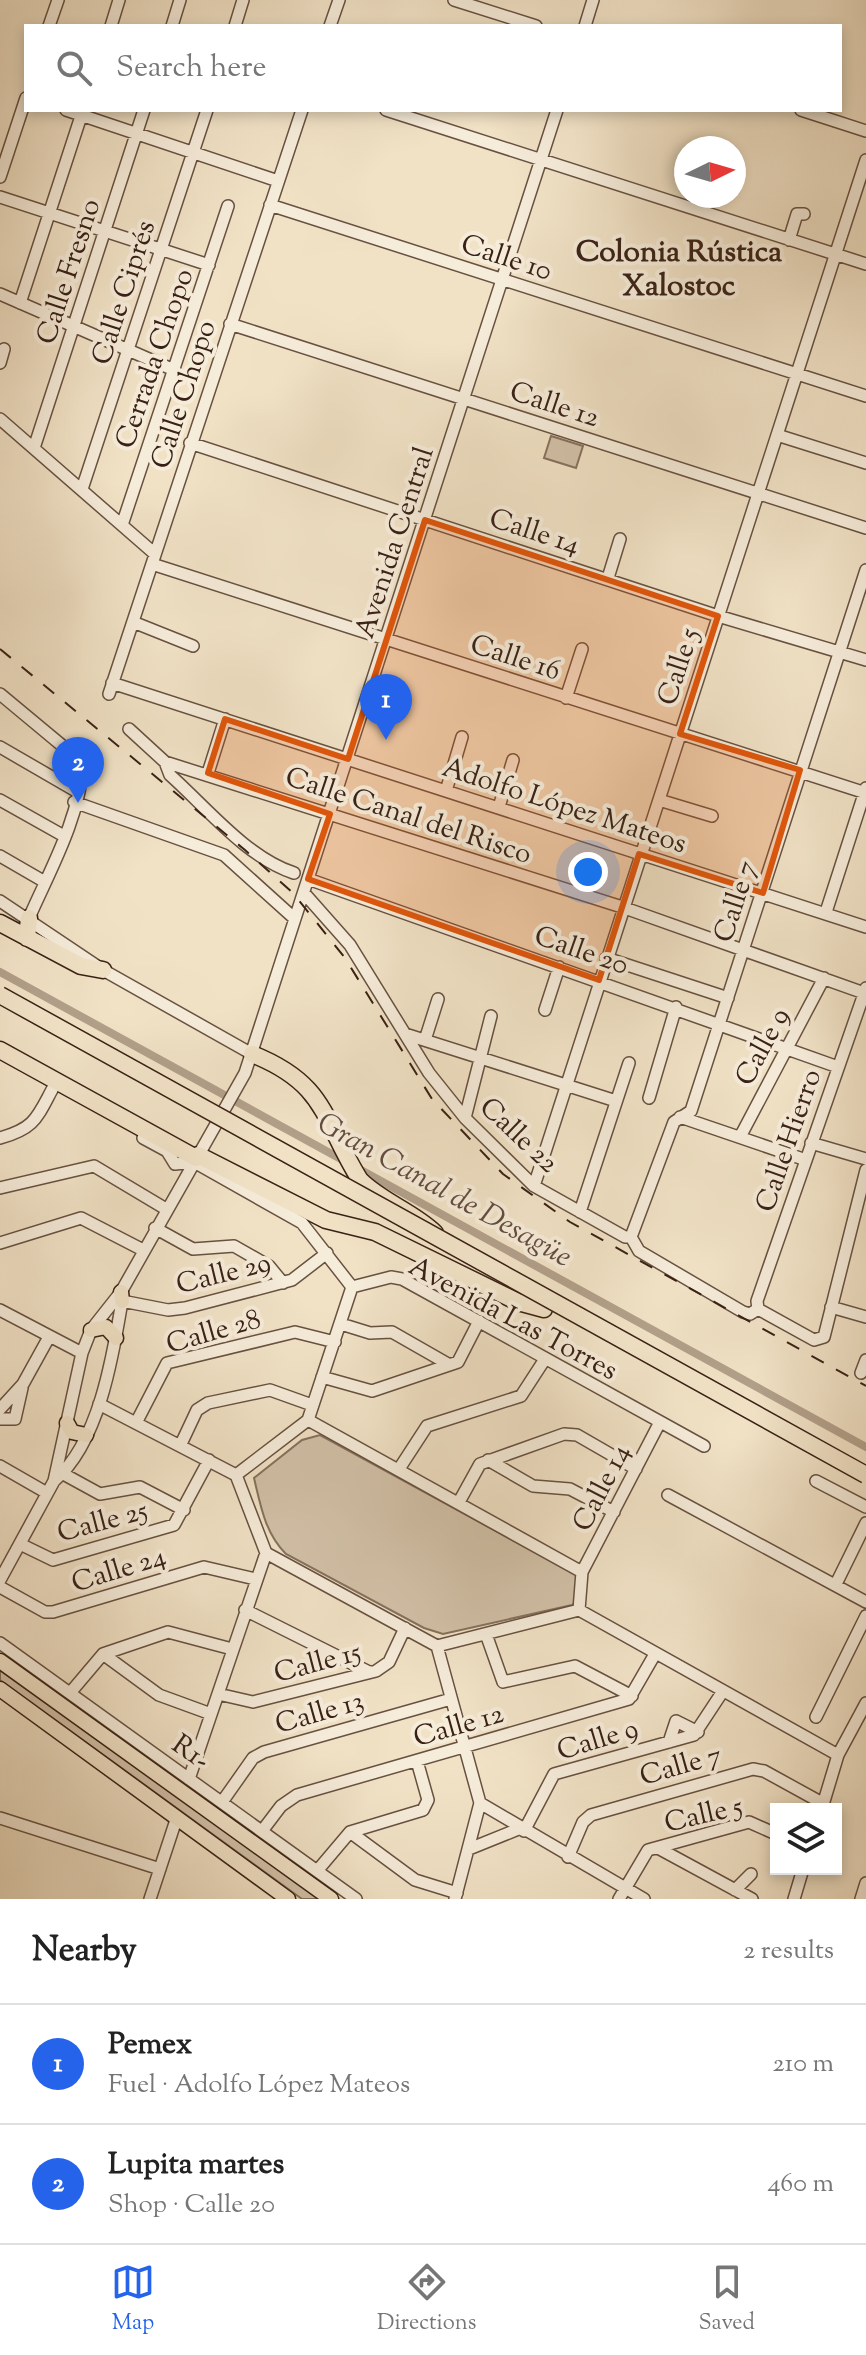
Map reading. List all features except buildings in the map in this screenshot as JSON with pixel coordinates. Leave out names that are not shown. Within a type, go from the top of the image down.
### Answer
[{"type":"highway","points":[[27,938],[29,918]]},
{"type":"highway","points":[[0,923],[81,966],[103,970]]},
{"type":"highway","points":[[0,995],[866,1475]]},
{"type":"highway","points":[[0,1006],[866,1486]]},
{"type":"highway","points":[[0,1050],[196,1158],[326,1220],[375,1232],[518,1302],[544,1309]]},
{"type":"highway","points":[[252,1054],[298,1077],[322,1105],[360,1180],[371,1191],[419,1218],[444,1242]]},
{"type":"main road","points":[[91,1330],[106,1327],[116,1338]]},
{"type":"main road","points":[[67,1423],[72,1432],[86,1435]]},
{"type":"main road","points":[[0,1661],[331,1899]]},
{"type":"main road","points":[[0,1689],[288,1899]]},
{"type":"main road","points":[[142,1763],[163,1761]]},
{"type":"street","points":[[50,24],[58,0]]},
{"type":"street","points":[[112,24],[119,0]]},
{"type":"street","points":[[173,24],[180,0]]},
{"type":"street","points":[[236,24],[243,0]]},
{"type":"street","points":[[331,24],[339,0]]},
{"type":"street","points":[[454,0],[530,24]]},
{"type":"street","points":[[586,24],[593,0]]},
{"type":"street","points":[[0,177],[24,104]]},
{"type":"street","name":"Calle Fresno","points":[[34,448],[143,112]]},
{"type":"street","name":"Calle Ciprés","points":[[82,489],[206,112]]},
{"type":"street","name":"Calle Chopo","points":[[110,689],[301,112]]},
{"type":"street","points":[[392,112],[866,264]]},
{"type":"street","name":"Avenida Central","points":[[121,1297],[155,1228],[238,1087],[252,1054],[556,112]]},
{"type":"street","points":[[807,112],[866,131]]},
{"type":"street","points":[[20,303],[82,113],[278,181]]},
{"type":"street","name":"Calle 5","points":[[534,1186],[866,160]]},
{"type":"street","points":[[0,197],[209,265]]},
{"type":"street","name":"Calle 10","points":[[270,205],[866,396]]},
{"type":"street","name":"Cerrada Chopo","points":[[122,525],[228,206]]},
{"type":"street","points":[[789,240],[797,214],[804,214]]},
{"type":"street","points":[[0,294],[174,370]]},
{"type":"street","name":"Calle 12","points":[[230,324],[866,528]]},
{"type":"street","points":[[0,363],[4,349]]},
{"type":"street","points":[[0,419],[122,525],[154,559]]},
{"type":"street","points":[[777,435],[866,463]]},
{"type":"street","name":"Calle 14","points":[[190,443],[718,616],[866,660]]},
{"type":"street","points":[[608,578],[620,539]]},
{"type":"street","name":"Calle 16","points":[[154,559],[566,698],[866,791]]},
{"type":"street","name":"Calle 7","points":[[631,1237],[674,1122],[691,1111],[866,570]]},
{"type":"street","points":[[133,622],[193,646]]},
{"type":"street","points":[[566,698],[582,649]]},
{"type":"street","name":"Adolfo López Mateos","points":[[110,689],[225,719],[866,927]]},
{"type":"street","points":[[0,694],[83,763],[54,870],[45,882],[29,918]]},
{"type":"street","points":[[208,773],[225,719]]},
{"type":"street","points":[[129,729],[165,762],[170,775],[254,850],[274,866],[294,873]]},
{"type":"street","points":[[446,791],[462,737]]},
{"type":"street","points":[[0,747],[75,796],[224,855],[295,919]]},
{"type":"street","points":[[499,807],[513,760]]},
{"type":"street","name":"Calle Canal del Risco","points":[[165,762],[208,773],[622,907],[865,990]]},
{"type":"street","points":[[826,912],[866,791]]},
{"type":"street","points":[[0,800],[64,836]]},
{"type":"street","points":[[659,800],[712,816]]},
{"type":"street","points":[[0,856],[45,882]]},
{"type":"street","name":"Calle 20","points":[[308,879],[838,1067]]},
{"type":"street","name":"Calle 22","points":[[304,893],[350,945],[429,1073],[465,1118],[534,1186],[625,1237],[631,1237],[639,1251],[747,1314],[758,1309]]},
{"type":"street","points":[[0,901],[103,970],[252,1054]]},
{"type":"street","points":[[606,958],[728,998]]},
{"type":"street","points":[[545,1010],[559,967]]},
{"type":"street","name":"Calle 9","points":[[740,1137],[824,978]]},
{"type":"street","name":"Calle Hierro","points":[[758,1309],[757,1301],[865,990]]},
{"type":"street","points":[[425,1040],[438,999]]},
{"type":"street","points":[[649,1098],[676,1007]]},
{"type":"street","points":[[465,1118],[491,1016]]},
{"type":"street","name":"Calle 22","points":[[405,1034],[616,1101]]},
{"type":"street","points":[[0,1058],[167,1151],[180,1166],[196,1158],[302,1223],[352,1287],[308,1420],[236,1475]]},
{"type":"street","points":[[580,1212],[629,1063]]},
{"type":"street","points":[[0,1138],[25,1130],[34,1123],[54,1086]]},
{"type":"street","points":[[680,1117],[806,1160]]},
{"type":"street","points":[[811,1143],[866,1159]]},
{"type":"street","points":[[167,1151],[179,1187]]},
{"type":"street","points":[[0,1188],[94,1166],[166,1209]]},
{"type":"street","points":[[758,1309],[820,1341],[866,1170]]},
{"type":"street","points":[[0,1243],[81,1218],[143,1250]]},
{"type":"street","points":[[155,1228],[193,1249],[234,1246],[269,1266],[283,1283]]},
{"type":"street","name":"Calle 29","points":[[121,1297],[175,1310],[283,1283],[300,1275],[327,1253]]},
{"type":"street","name":"Avenida Las Torres","points":[[352,1287],[399,1277],[704,1446]]},
{"type":"street","points":[[58,1475],[82,1353],[91,1330],[121,1297]]},
{"type":"street","points":[[0,1580],[47,1493],[86,1435],[99,1404],[116,1338],[121,1297]]},
{"type":"street","points":[[831,1307],[866,1317]]},
{"type":"street","points":[[2,1315],[82,1353]]},
{"type":"street","points":[[322,1377],[372,1391],[460,1360],[479,1321]]},
{"type":"street","points":[[341,1324],[370,1333],[392,1332],[448,1364]]},
{"type":"street","name":"Calle 28","points":[[136,1423],[167,1363],[295,1332],[335,1342]]},
{"type":"street","points":[[0,1409],[23,1384],[49,1337]]},
{"type":"street","points":[[399,1469],[427,1426],[521,1396],[545,1359]]},
{"type":"street","points":[[861,1373],[866,1360]]},
{"type":"street","points":[[0,1419],[15,1419],[23,1384]]},
{"type":"street","points":[[181,1444],[197,1410],[208,1403],[270,1390],[312,1405]]},
{"type":"street","points":[[99,1404],[236,1475],[266,1553],[437,1646],[579,1610],[838,1755]]},
{"type":"street","points":[[308,1420],[582,1572],[579,1610]]},
{"type":"street","name":"Calle 14","points":[[582,1572],[660,1422]]},
{"type":"street","points":[[459,1502],[480,1464],[571,1433],[636,1469]]},
{"type":"street","name":"Calle 25","points":[[20,1544],[47,1558],[58,1559],[174,1525],[209,1460]]},
{"type":"street","points":[[488,1460],[533,1486],[570,1489],[614,1512]]},
{"type":"street","points":[[0,1466],[47,1493]]},
{"type":"street","points":[[58,1475],[100,1494],[140,1487],[184,1510]]},
{"type":"street","points":[[816,1481],[866,1507]]},
{"type":"street","points":[[668,1495],[866,1602]]},
{"type":"street","points":[[836,1584],[866,1523]]},
{"type":"street","points":[[189,1779],[266,1553]]},
{"type":"street","name":"Calle 24","points":[[0,1580],[45,1612],[53,1612],[204,1567],[255,1579]]},
{"type":"street","points":[[245,1610],[369,1672]]},
{"type":"street","points":[[816,1717],[866,1616]]},
{"type":"street","name":"Calle 15","points":[[218,1694],[253,1702],[384,1667],[405,1628]]},
{"type":"street","points":[[70,1693],[103,1654],[168,1632],[232,1649]]},
{"type":"street","points":[[486,1634],[503,1682],[572,1666],[632,1696],[655,1654]]},
{"type":"street","name":"R1-","points":[[0,1643],[356,1899]]},
{"type":"street","points":[[350,1832],[415,1880],[456,1896],[480,1803],[437,1646]]},
{"type":"street","points":[[103,1654],[159,1695],[211,1714]]},
{"type":"street","points":[[698,1732],[723,1691]]},
{"type":"street","name":"Calle 12","points":[[262,1831],[289,1799],[632,1696]]},
{"type":"street","name":"Calle 13","points":[[222,1802],[253,1758],[264,1752],[451,1699]]},
{"type":"street","points":[[824,1803],[838,1755],[866,1703]]},
{"type":"street","name":"Calle 9","points":[[669,1742],[676,1721],[698,1732]]},
{"type":"street","name":"Calle 9","points":[[522,1830],[554,1774],[698,1732]]},
{"type":"street","points":[[317,1871],[350,1832],[423,1810],[428,1800],[417,1761]]},
{"type":"street","name":"Calle 7","points":[[568,1857],[583,1822],[591,1815],[753,1769],[764,1771],[818,1803]]},
{"type":"street","points":[[480,1803],[622,1894],[644,1899]]},
{"type":"street","points":[[150,1899],[177,1817]]},
{"type":"street","points":[[0,1818],[160,1869]]},
{"type":"street","name":"Calle 5","points":[[622,1894],[644,1852],[749,1822],[770,1831]]},
{"type":"street","points":[[469,1849],[522,1830]]},
{"type":"street","points":[[679,1859],[682,1841]]},
{"type":"street","points":[[658,1848],[752,1899]]},
{"type":"street","points":[[735,1890],[751,1874]]},
{"type":"street","points":[[794,1899],[801,1875]]},
{"type":"street","points":[[861,1899],[866,1883]]},
{"type":"highlighted area","points":[[425,520],[718,616],[680,734],[800,770],[763,893],[639,854],[599,980],[308,879],[330,814],[208,773],[225,719],[348,759]]},
{"type":"shaded area","points":[[551,436],[583,446],[576,468],[544,458]]},
{"type":"shaded area","points":[[320,1435],[580,1577],[580,1598],[572,1605],[443,1634],[424,1628],[286,1554],[268,1528],[254,1478],[302,1440]]},
{"type":"shaded area","points":[[0,1665],[325,1899],[302,1899],[0,1680]]},
{"type":"waterway","name":"Gran Canal de Desagüe","points":[[0,972],[866,1447]]},
{"type":"railway","points":[[0,649],[293,893],[345,958],[432,1099],[503,1174],[570,1222],[866,1386]]},
{"type":"place","name":"Pemex","points":[[386,740]]},
{"type":"place","name":"Lupita martes","points":[[78,803]]},
{"type":"district","name":"Colonia Rústica Xalostoc","points":[[679,268]]}]
